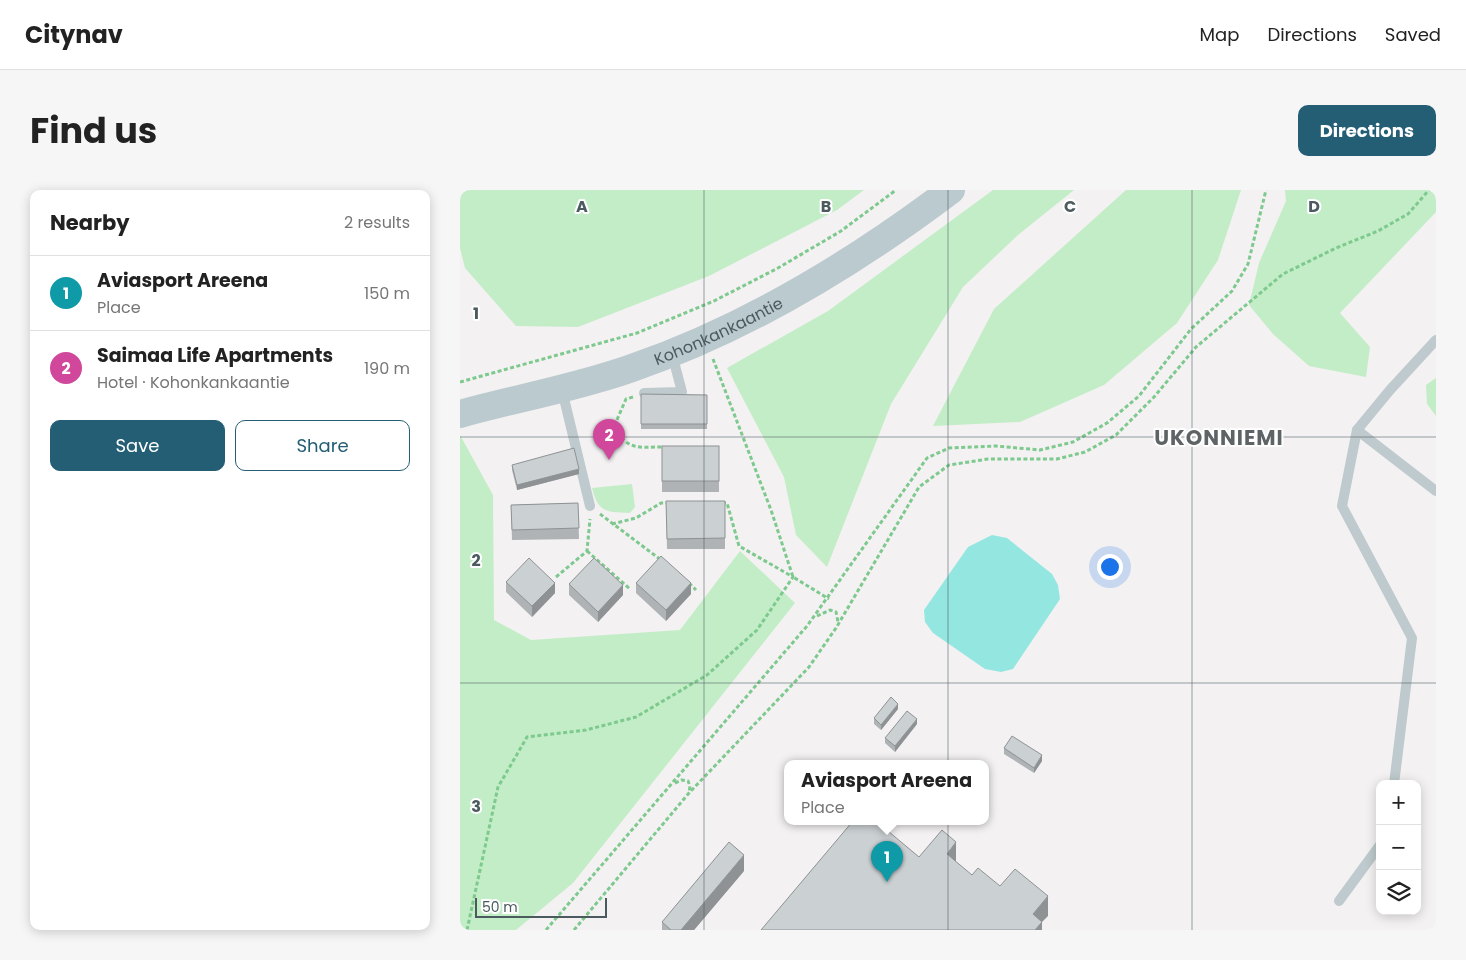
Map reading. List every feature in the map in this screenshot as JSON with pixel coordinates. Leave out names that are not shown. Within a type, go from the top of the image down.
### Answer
[{"type":"street","name":"Kohonkankaantie","points":[[460,414],[561,389],[631,369],[705,339],[806,288],[888,237],[951,190]]},
{"type":"lane","points":[[1394,780],[1412,638],[1342,506],[1358,430],[1390,390],[1436,340]]},
{"type":"lane","points":[[644,394],[682,392],[672,353]]},
{"type":"lane","points":[[561,389],[590,506]]},
{"type":"lane","points":[[1358,430],[1436,491]]},
{"type":"lane","points":[[1339,900],[1376,850]]},
{"type":"path","points":[[460,382],[637,333],[714,301],[778,268],[833,236],[896,190]]},
{"type":"path","points":[[546,930],[813,619],[829,599],[884,516],[927,458],[949,448],[996,446],[1040,450],[1074,442],[1107,423],[1139,396],[1191,329],[1232,291],[1248,264],[1266,190]]},
{"type":"path","points":[[574,930],[689,793],[809,667],[836,628],[919,487],[949,465],[988,459],[1057,459],[1085,452],[1116,435],[1154,397],[1196,347],[1283,274],[1408,214],[1429,190]]},
{"type":"path","points":[[705,339],[771,510],[793,577]]},
{"type":"path","points":[[644,394],[626,399],[613,429],[626,444],[639,447],[667,447]]},
{"type":"path","points":[[612,524],[636,518],[661,503],[671,503]]},
{"type":"path","points":[[717,503],[726,503],[739,546],[829,599]]},
{"type":"path","points":[[590,506],[666,564]]},
{"type":"path","points":[[556,577],[587,552],[590,539],[590,506]]},
{"type":"path","points":[[587,552],[630,589]]},
{"type":"path","points":[[681,577],[696,590]]},
{"type":"path","points":[[467,930],[498,787],[527,737],[586,730],[636,717],[707,675],[757,630],[793,577]]},
{"type":"path","points":[[813,619],[823,611],[830,610],[836,612],[839,620],[836,628]]},
{"type":"path","points":[[673,784],[682,780],[688,781],[690,786],[689,793]]},
{"type":"green space","points":[[460,190],[864,190],[837,210],[709,276],[578,327],[516,326],[465,268],[460,248]]},
{"type":"green space","points":[[993,190],[1074,190],[1018,235],[963,287],[891,404],[827,567],[796,535],[784,477],[727,368],[828,311]]},
{"type":"green space","points":[[1126,190],[1241,190],[1218,260],[1177,323],[1104,385],[1020,422],[933,426],[994,309]]},
{"type":"green space","points":[[1285,190],[1436,190],[1436,212],[1340,313],[1370,347],[1366,377],[1309,366],[1273,334],[1249,305],[1259,263],[1286,201]]},
{"type":"green space","points":[[1436,378],[1436,416],[1427,404],[1426,385]]},
{"type":"green space","points":[[460,435],[493,495],[494,620],[531,640],[680,630],[740,551],[795,603],[573,883],[516,930],[460,930]]},
{"type":"green space","points":[[632,484],[635,507],[630,513],[605,510],[597,502],[592,488]]},
{"type":"water","points":[[992,535],[1007,538],[1052,574],[1058,585],[1060,599],[1013,669],[1001,672],[985,669],[933,633],[925,622],[924,610],[968,547]]},
{"type":"building","points":[[641,394],[707,395],[707,424],[641,424]]},
{"type":"building","points":[[662,446],[719,446],[719,481],[662,481]]},
{"type":"building","points":[[574,448],[579,469],[517,485],[512,465]]},
{"type":"building","points":[[666,501],[725,501],[725,538],[667,539]]},
{"type":"building","points":[[578,503],[579,528],[512,530],[511,505]]},
{"type":"building","points":[[661,556],[691,583],[666,610],[636,583]]},
{"type":"building","points":[[529,558],[555,583],[532,606],[506,582]]},
{"type":"building","points":[[594,558],[623,585],[598,612],[569,584]]},
{"type":"building","points":[[891,697],[898,704],[881,725],[874,718]]},
{"type":"building","points":[[907,711],[917,719],[895,746],[885,738]]},
{"type":"building","points":[[1012,736],[1042,755],[1034,768],[1004,748]]},
{"type":"building","points":[[850,825],[881,825],[919,857],[942,830],[956,842],[947,854],[972,875],[978,868],[1000,886],[1015,869],[1048,896],[1033,914],[1042,922],[1035,930],[761,930]]},
{"type":"building","points":[[729,842],[744,855],[681,930],[671,930],[662,922]]},
{"type":"place","name":"Saimaa Life Apartments","points":[[609,460]]},
{"type":"place","name":"Aviasport Areena","points":[[887,882]]},
{"type":"district","name":"UKONNIEMI","points":[[1219,437]]}]
